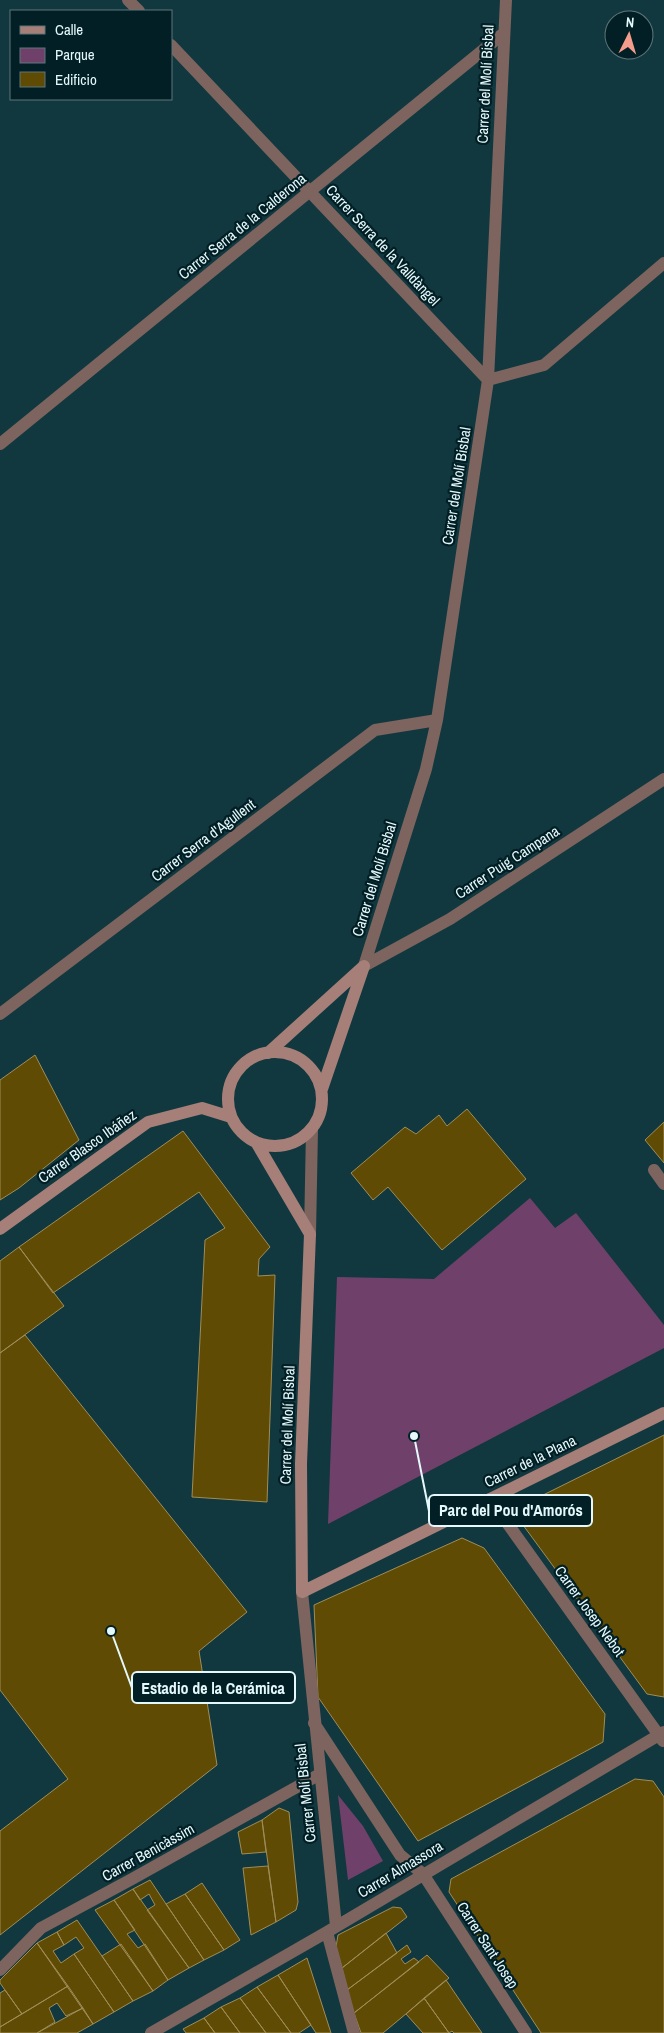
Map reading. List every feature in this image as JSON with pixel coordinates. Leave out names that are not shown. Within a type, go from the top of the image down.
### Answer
[{"type":"main road","points":[[268,1053],[364,966]]},
{"type":"main road","name":"Carrer del Molí Bisbal","points":[[322,1089],[364,966]]},
{"type":"main road","points":[[282,1052],[296,1057],[307,1065],[316,1076],[322,1089],[319,1117],[312,1129],[301,1139],[287,1145],[271,1146],[256,1142],[241,1132],[231,1116],[228,1102],[229,1089],[234,1076],[248,1061],[268,1053],[282,1052]]},
{"type":"main road","name":"Carrer Blasco Ibáñez","points":[[0,1229],[148,1122],[202,1108],[231,1116]]},
{"type":"main road","points":[[256,1142],[310,1234]]},
{"type":"main road","name":"Carrer del Molí Bisbal","points":[[302,1592],[300,1464],[310,1234]]},
{"type":"main road","name":"Carrer de la Plana","points":[[302,1592],[664,1413]]},
{"type":"street","points":[[128,0],[138,10]]},
{"type":"street","name":"Carrer del Molí Bisbal","points":[[364,966],[426,769],[437,720],[488,380],[506,0]]},
{"type":"street","name":"Carrer Serra de la Calderona","points":[[0,444],[504,33]]},
{"type":"street","name":"Carrer Serra de la Valldàngel","points":[[172,46],[488,380]]},
{"type":"street","points":[[488,380],[544,365],[664,263]]},
{"type":"street","name":"Carrer Serra d'Agullent","points":[[0,1014],[375,730],[437,720]]},
{"type":"street","name":"Carrer Puig Campana","points":[[364,966],[450,919],[664,779]]},
{"type":"street","name":"Carrer del Molí Bisbal","points":[[310,1234],[312,1129]]},
{"type":"street","points":[[654,1170],[664,1184]]},
{"type":"street","name":"Carrer Josep Nebot","points":[[490,1499],[662,1736]]},
{"type":"street","name":"Carrer del Molí Bisbal","points":[[302,1592],[314,1723]]},
{"type":"street","name":"Carrer Molí Bisbal","points":[[314,1723],[320,1774],[331,1929],[354,2033]]},
{"type":"street","name":"Carrer Molí Bisbal","points":[[314,1723],[400,1855],[423,1874]]},
{"type":"street","name":"Carrer Almassora","points":[[151,2033],[662,1736]]},
{"type":"street","name":"Carrer Benicàssim","points":[[0,1970],[41,1928],[320,1774]]},
{"type":"street","name":"Carrer Sant Josep","points":[[423,1874],[526,2033]]},
{"type":"green space","points":[[530,1198],[555,1228],[576,1213],[664,1325],[664,1348],[328,1524],[337,1277],[434,1279]]},
{"type":"green space","points":[[338,1795],[363,1826],[383,1861],[348,1880]]},
{"type":"building","points":[[35,1055],[79,1140],[19,1188],[0,1200],[0,1080]]},
{"type":"building","points":[[467,1109],[526,1179],[442,1250],[388,1187],[373,1200],[351,1173],[405,1127],[416,1134],[439,1115],[447,1126]]},
{"type":"building","points":[[664,1122],[664,1163],[645,1140]]},
{"type":"building","points":[[183,1131],[270,1247],[259,1259],[258,1276],[275,1275],[267,1502],[192,1497],[205,1240],[225,1228],[199,1192],[53,1293],[19,1247]]},
{"type":"building","points":[[19,1247],[64,1306],[0,1353],[0,1261]]},
{"type":"building","points":[[25,1335],[247,1612],[199,1651],[217,1765],[0,1935],[0,1831],[68,1779],[0,1690],[0,1353]]},
{"type":"building","points":[[664,1435],[664,1697],[647,1694],[523,1525],[527,1503]]},
{"type":"building","points":[[462,1538],[484,1548],[605,1714],[603,1742],[418,1841],[318,1697],[314,1605]]},
{"type":"building","points":[[635,1779],[653,1781],[664,1797],[664,2033],[541,2033],[449,1892],[451,1879]]},
{"type":"building","points":[[279,1808],[289,1812],[298,1902],[296,1910],[276,1922],[262,1820]]},
{"type":"building","points":[[262,1820],[266,1852],[242,1854],[238,1832]]},
{"type":"building","points":[[268,1866],[276,1922],[251,1935],[243,1868]]},
{"type":"building","points":[[150,1880],[204,1960],[189,1968],[147,1910],[155,1905],[149,1894],[140,1900],[133,1889]]},
{"type":"building","points":[[202,1883],[240,1940],[224,1950],[185,1894]]},
{"type":"building","points":[[133,1889],[189,1968],[168,1980],[114,1900]]},
{"type":"building","points":[[185,1894],[224,1950],[204,1960],[166,1904]]},
{"type":"building","points":[[114,1900],[135,1930],[127,1934],[138,1948],[145,1944],[168,1980],[153,1991],[95,1910]]},
{"type":"building","points":[[393,1907],[401,1908],[407,1917],[342,1968],[336,1947],[338,1935]]},
{"type":"building","points":[[77,1920],[133,2001],[114,2012],[74,1954],[84,1948],[76,1937],[64,1945],[57,1932]]},
{"type":"building","points":[[57,1932],[64,1945],[53,1951],[61,1963],[74,1954],[114,2012],[93,2024],[37,1943]]},
{"type":"building","points":[[386,1933],[397,1953],[347,1990],[342,1968]]},
{"type":"building","points":[[37,1943],[68,1986],[22,2014],[0,1983],[0,1980]]},
{"type":"building","points":[[121,1944],[153,1991],[133,2001],[102,1956]]},
{"type":"building","points":[[407,1945],[411,1952],[401,1959],[405,1964],[414,1958],[419,1962],[354,2013],[347,1990]]},
{"type":"building","points":[[427,1955],[449,1978],[383,2033],[361,2033],[354,2013]]},
{"type":"building","points":[[307,1958],[331,2033],[316,2033],[278,1975]]},
{"type":"building","points":[[278,1975],[311,2025],[299,2033],[291,2033],[257,1987]]},
{"type":"building","points":[[446,1980],[482,2033],[454,2033],[452,2031],[449,2033],[424,1998]]},
{"type":"building","points":[[68,1986],[83,2008],[66,2016],[57,2003],[49,2008],[55,2022],[37,2033],[0,2033],[0,2027]]},
{"type":"building","points":[[257,1987],[291,2033],[266,2033],[240,1998]]},
{"type":"building","points":[[5,1990],[22,2014],[0,2027],[0,1993]]},
{"type":"building","points":[[240,1998],[266,2033],[240,2033],[221,2007]]},
{"type":"building","points":[[424,1998],[449,2033],[423,2033],[406,2014]]},
{"type":"building","points":[[221,2007],[240,2033],[215,2033],[204,2018]]},
{"type":"building","points":[[83,2008],[93,2024],[77,2033],[37,2033]]},
{"type":"building","points":[[204,2018],[215,2033],[186,2033],[183,2029]]},
{"type":"place","name":"Parc del Pou d'Amorós","points":[[414,1436]]},
{"type":"place","name":"Estadio de la Cerámica","points":[[111,1631]]}]
